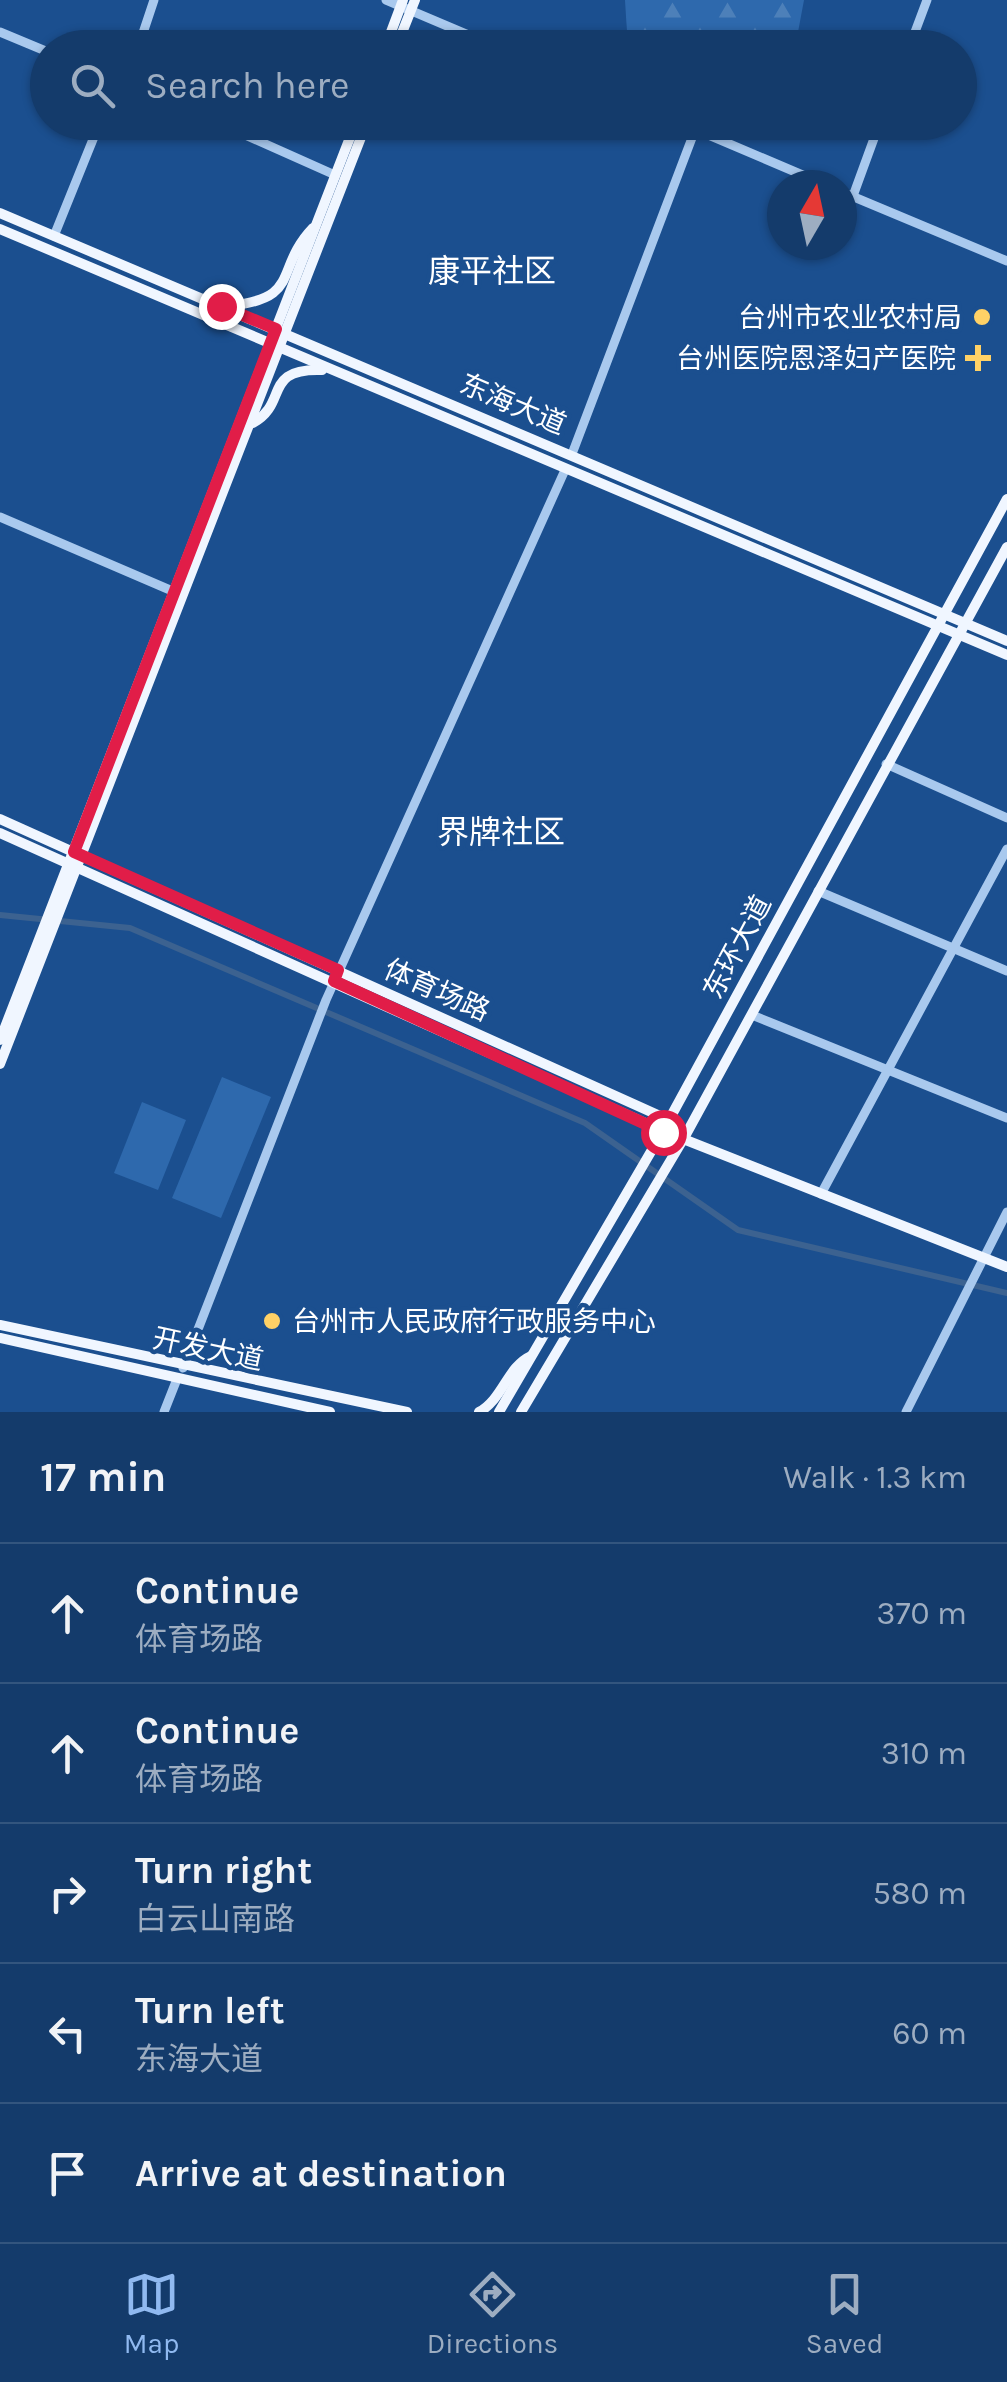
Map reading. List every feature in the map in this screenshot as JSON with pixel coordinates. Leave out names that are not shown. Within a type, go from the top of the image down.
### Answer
[{"type":"main road","points":[[394,30],[407,4]]},
{"type":"main road","points":[[400,30],[407,4]]},
{"type":"main road","points":[[0,1064],[46,936],[276,348],[349,140]]},
{"type":"main road","points":[[282,331],[361,140]]},
{"type":"main road","name":"东海大道","points":[[0,213],[1007,641]]},
{"type":"main road","points":[[221,306],[260,303],[281,288],[300,241],[317,223]]},
{"type":"main road","name":"东海大道","points":[[0,229],[1007,655]]},
{"type":"main road","points":[[180,594],[252,424],[276,348]]},
{"type":"main road","points":[[252,424],[265,417],[278,382],[296,369],[330,370]]},
{"type":"main road","name":"东环大道","points":[[499,1412],[666,1126],[941,613],[1007,499]]},
{"type":"main road","name":"东环大道","points":[[521,1412],[684,1138],[1007,546]]},
{"type":"main road","name":"体育场路","points":[[0,819],[76,860],[666,1126],[684,1138],[1007,1267]]},
{"type":"main road","points":[[0,833],[76,860]]},
{"type":"main road","points":[[0,1040],[46,936]]},
{"type":"main road","name":"开发大道","points":[[0,1326],[330,1412]]},
{"type":"main road","name":"开发大道","points":[[0,1338],[407,1412]]},
{"type":"main road","points":[[478,1412],[502,1392],[519,1362],[532,1356]]},
{"type":"main road","points":[[532,1412],[551,1370],[550,1364]]},
{"type":"street","points":[[141,30],[154,0]]},
{"type":"street","points":[[386,0],[407,4],[462,30]]},
{"type":"street","points":[[916,30],[927,0]]},
{"type":"street","points":[[0,32],[30,44]]},
{"type":"street","points":[[54,236],[93,140]]},
{"type":"street","points":[[257,140],[336,175]]},
{"type":"street","points":[[572,454],[692,140]]},
{"type":"street","points":[[720,140],[791,170]]},
{"type":"street","points":[[857,172],[872,140]]},
{"type":"street","points":[[857,198],[1007,261]]},
{"type":"street","points":[[164,1412],[336,976],[564,470]]},
{"type":"street","points":[[0,517],[180,594]]},
{"type":"street","points":[[886,764],[1007,818]]},
{"type":"street","points":[[821,1194],[1007,849]]},
{"type":"street","points":[[818,891],[1007,971]]},
{"type":"street","points":[[752,1014],[1007,1118]]},
{"type":"street","points":[[906,1412],[1007,1212]]},
{"type":"green space","points":[[625,0],[804,0],[798,30],[627,30]]},
{"type":"green space","points":[[222,1077],[271,1097],[221,1218],[172,1198]]},
{"type":"green space","points":[[142,1102],[186,1120],[158,1190],[114,1173]]},
{"type":"waterway","points":[[0,915],[130,928],[585,1123],[738,1230],[1007,1293]]},
{"type":"place","name":"台州市农业农村局","points":[[982,317]]},
{"type":"place","name":"台州医院恩泽妇产医院","points":[[978,358]]},
{"type":"place","name":"台州市人民政府行政服务中心","points":[[272,1321]]},
{"type":"district","name":"康平社区","points":[[492,271]]},
{"type":"district","name":"界牌社区","points":[[501,832]]},
{"type":"route","points":[[221,306],[276,329],[74,852],[338,970],[334,981],[663,1132]]}]
